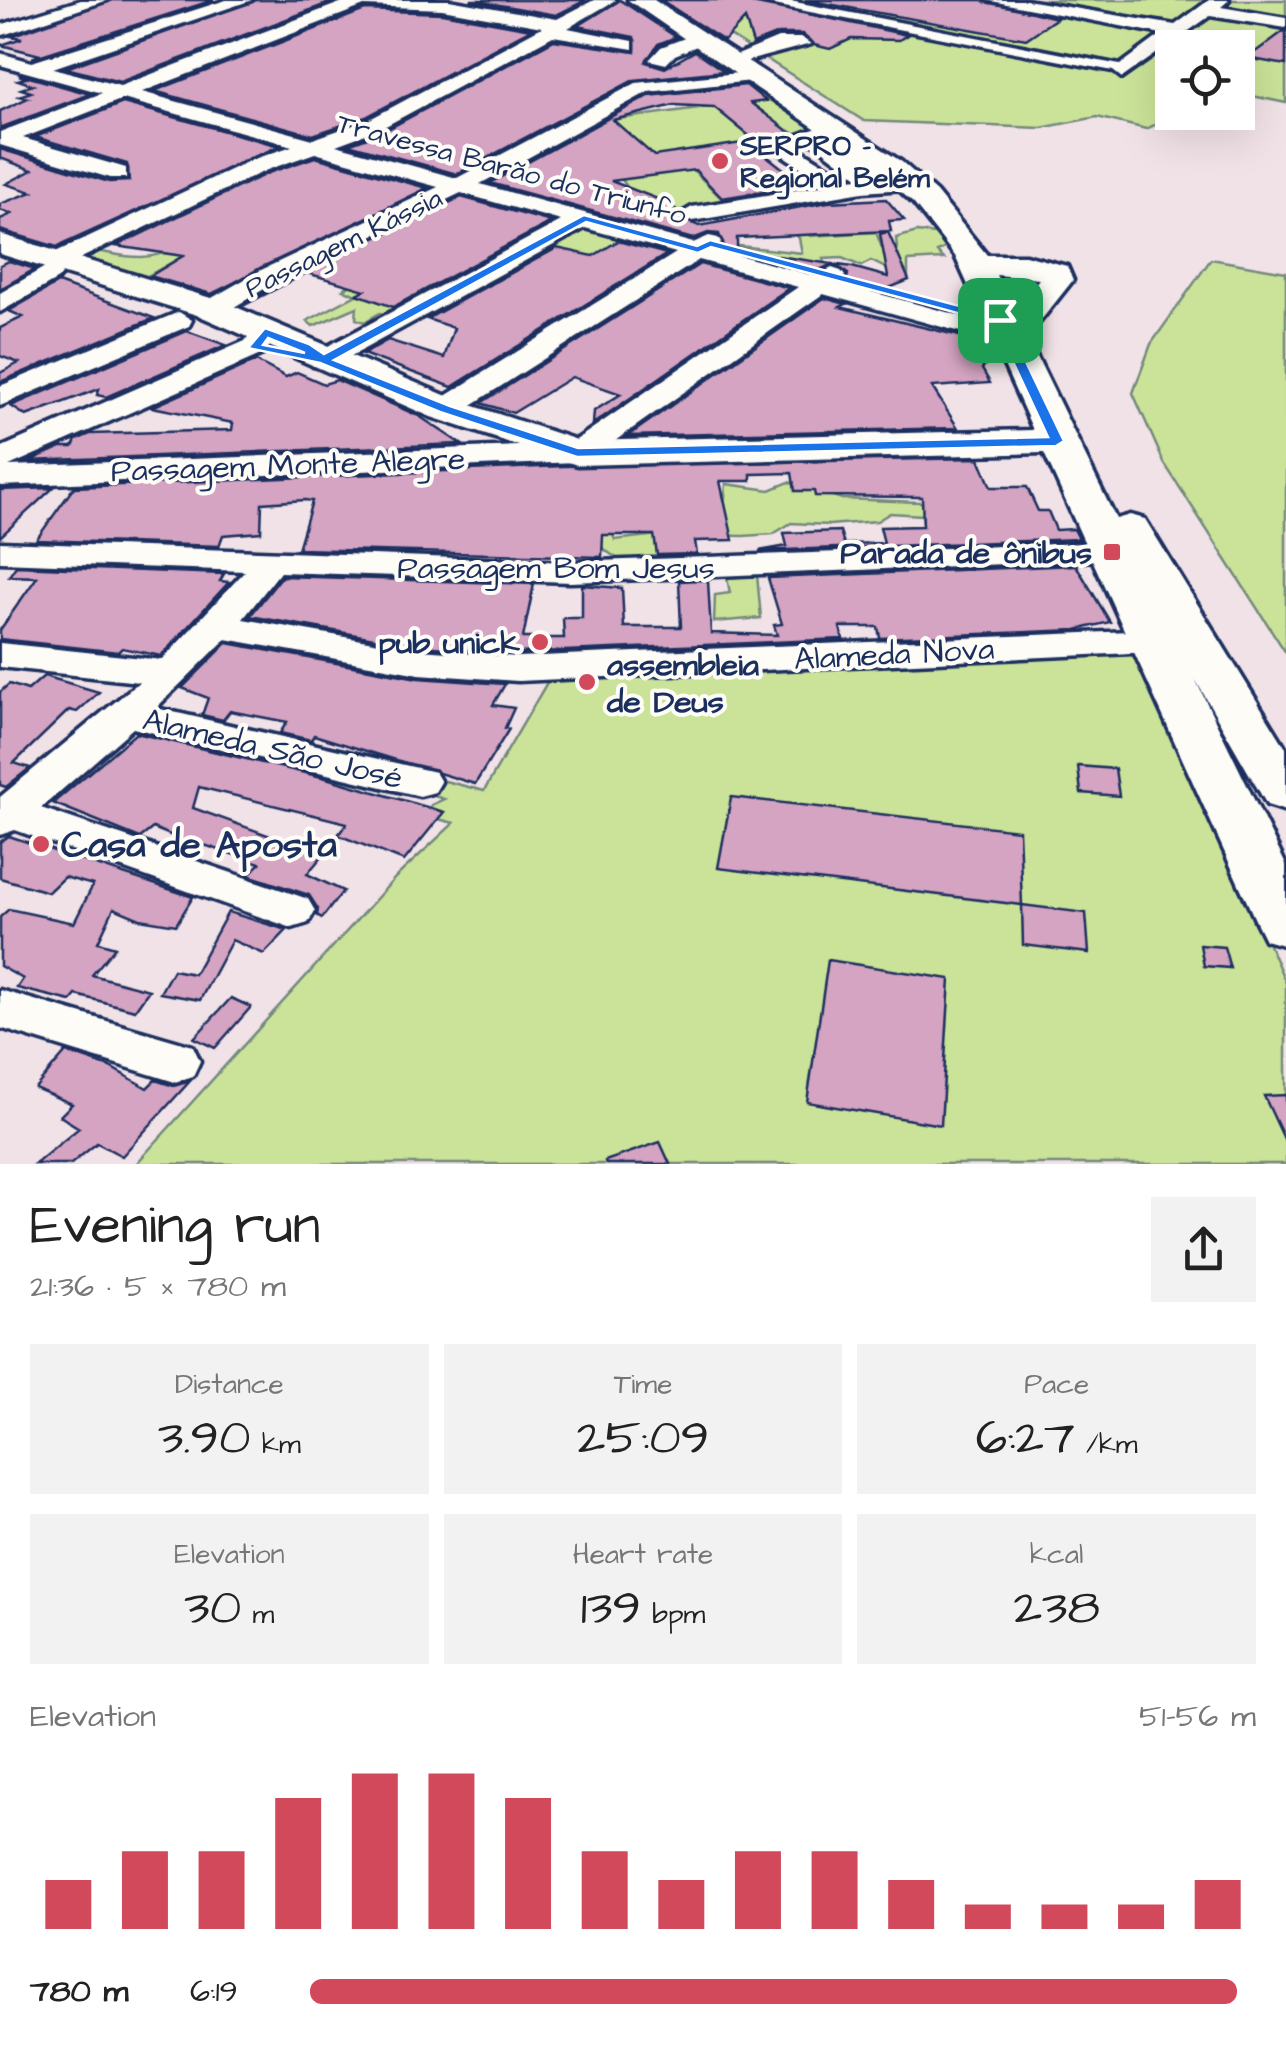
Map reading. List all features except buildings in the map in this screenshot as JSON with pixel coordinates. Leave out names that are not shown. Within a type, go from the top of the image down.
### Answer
[{"type":"main road","points":[[639,0],[698,39],[884,144],[958,206],[987,265],[1056,441],[1155,641],[1286,924]]},
{"type":"main road","points":[[657,0],[748,66],[824,131],[940,215],[987,265],[1055,273],[1056,280],[1011,325]]},
{"type":"main road","points":[[0,244],[179,320],[323,360],[445,409],[577,452]]},
{"type":"main road","points":[[0,257],[212,309],[251,340]]},
{"type":"main road","points":[[1011,325],[1286,792]]},
{"type":"main road","name":"Passagem Monte Alegre","points":[[577,452],[1056,441]]},
{"type":"main road","points":[[1214,765],[1248,807],[1286,881]]},
{"type":"street","points":[[0,31],[99,0]]},
{"type":"street","points":[[0,79],[242,0]]},
{"type":"street","points":[[312,0],[442,4],[626,45]]},
{"type":"street","points":[[0,304],[51,268],[193,194],[450,88],[607,0]]},
{"type":"street","points":[[757,0],[1116,69],[1155,45]]},
{"type":"street","points":[[997,0],[1174,30]]},
{"type":"street","points":[[962,38],[1024,2]]},
{"type":"street","points":[[1,138],[359,3]]},
{"type":"street","points":[[1180,30],[1213,5],[1286,23]]},
{"type":"street","points":[[660,60],[668,51],[698,39]]},
{"type":"street","name":"Passagem Kássia","points":[[212,309],[270,275],[466,182],[643,87],[748,66],[778,44],[802,44]]},
{"type":"street","name":"Travessa Barão do Triunfo","points":[[0,51],[40,66]]},
{"type":"street","name":"Travessa Barão do Triunfo","points":[[0,59],[40,66],[827,280],[1011,325]]},
{"type":"street","points":[[824,131],[780,146],[831,181],[854,188]]},
{"type":"street","points":[[1,138],[118,174]]},
{"type":"street","name":"Travessa Barão do Triunfo","points":[[466,182],[584,218],[704,246]]},
{"type":"street","points":[[692,214],[896,184]]},
{"type":"street","points":[[323,360],[584,218]]},
{"type":"street","points":[[445,409],[704,246]]},
{"type":"street","points":[[577,452],[827,280]]},
{"type":"street","name":"Travessa Barão do Triunfo","points":[[827,280],[864,301],[1011,325]]},
{"type":"street","points":[[0,397],[179,320]]},
{"type":"street","points":[[0,441],[251,340]]},
{"type":"street","points":[[0,460],[251,340]]},
{"type":"street","name":"Passagem Monte Alegre","points":[[0,476],[577,452]]},
{"type":"street","name":"Passagem Bom Jesus","points":[[0,552],[571,572],[1112,552]]},
{"type":"street","points":[[4,816],[169,674],[217,626],[270,562]]},
{"type":"street","name":"Alameda Nova","points":[[217,626],[419,662],[518,669],[1155,641]]},
{"type":"street","points":[[0,655],[169,674]]},
{"type":"street","name":"Alameda São José","points":[[127,714],[420,782]]},
{"type":"street","points":[[4,816],[292,912]]},
{"type":"street","points":[[0,1009],[175,1061]]},
{"type":"green space","points":[[709,0],[1286,0],[1286,103],[1255,97],[1255,30],[1155,30],[1155,125],[1146,129],[1097,117],[1041,128],[864,121],[688,9]]},
{"type":"green space","points":[[773,98],[823,129],[800,137],[789,130],[764,132],[772,140],[676,153],[736,213],[679,220],[645,211],[581,124]]},
{"type":"green space","points":[[789,206],[810,236],[876,232],[882,248],[897,248],[896,238],[917,232],[944,235],[949,246],[937,252],[944,259],[908,261],[908,279],[871,261],[861,266],[842,258],[823,259],[830,270],[730,245],[802,253],[799,238],[760,208]]},
{"type":"green space","points":[[586,221],[628,232],[588,264],[531,250]]},
{"type":"green space","points":[[178,246],[200,261],[181,257],[135,283],[75,265],[97,251],[148,257]]},
{"type":"green space","points":[[430,247],[359,294],[400,308],[389,315],[380,313],[364,322],[356,319],[357,307],[313,326],[307,321],[356,295],[343,289]]},
{"type":"green space","points":[[1211,259],[1286,272],[1286,653],[1164,463],[1133,393],[1151,344]]},
{"type":"green space","points":[[789,482],[842,499],[972,504],[924,530],[922,515],[890,513],[877,521],[791,523],[773,534],[705,535],[675,543],[662,559],[622,562],[602,548],[396,504],[604,513],[615,540],[666,534],[724,510],[726,484],[770,490]]},
{"type":"green space","points":[[757,575],[761,618],[714,622],[715,595],[730,593],[727,578]]},
{"type":"green space","points":[[1136,648],[1286,983],[1286,1164],[136,1164],[396,877],[454,823],[430,817],[431,805],[444,799],[427,794],[441,780],[484,791],[549,679]]},
{"type":"place","name":"SERPRO - Regional Belém","points":[[720,161]]},
{"type":"place","name":"Parada de ônibus","points":[[1112,552]]},
{"type":"place","name":"pub unick","points":[[540,642]]},
{"type":"place","name":"assembleia de Deus","points":[[587,682]]},
{"type":"place","name":"Casa de Aposta","points":[[41,844]]},
{"type":"route","points":[[1000,320],[710,243],[698,250],[584,218],[323,360],[288,357],[255,348],[265,332],[304,346],[323,360],[445,409],[577,452],[1056,441],[1000,320]]}]
